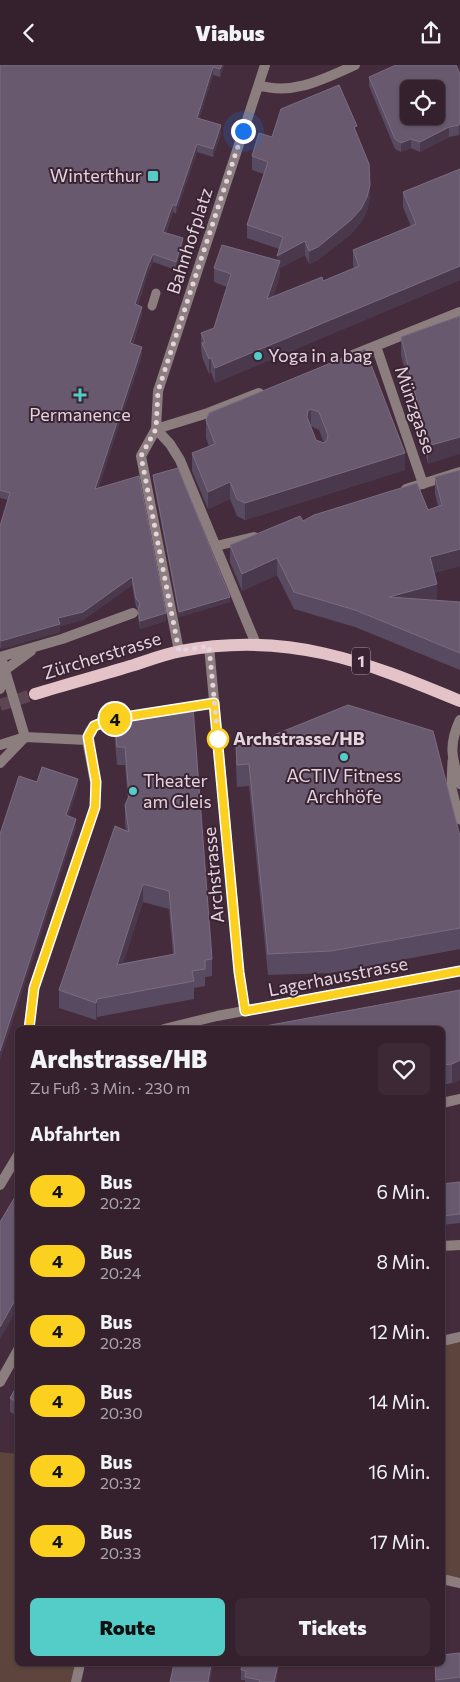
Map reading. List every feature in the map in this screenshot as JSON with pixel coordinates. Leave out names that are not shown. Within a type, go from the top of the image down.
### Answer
[{"type":"main road","name":"1","points":[[209,646],[256,644],[314,650],[362,661],[460,701]]},
{"type":"main road","name":"Zürcherstrasse","points":[[35,694],[179,651],[209,646]]},
{"type":"street","name":"Bahnhofplatz","points":[[179,651],[141,456],[156,429],[158,391],[266,65]]},
{"type":"street","points":[[259,85],[274,90],[287,89],[314,83],[354,65]]},
{"type":"street","points":[[343,359],[460,312]]},
{"type":"street","name":"Münzgasse","points":[[376,346],[423,484]]},
{"type":"street","points":[[256,644],[180,460],[170,444],[156,429],[208,413],[267,390]]},
{"type":"street","points":[[396,492],[460,472]]},
{"type":"street","points":[[216,546],[265,533]]},
{"type":"street","points":[[25,737],[0,657],[133,613]]},
{"type":"street","points":[[0,689],[5,671],[38,646]]},
{"type":"street","name":"Archstrasse","points":[[209,646],[239,972],[245,1011]]},
{"type":"street","points":[[162,711],[214,703]]},
{"type":"street","points":[[29,1026],[34,988],[95,807],[96,782],[87,740],[90,731],[94,726],[107,720],[135,716]]},
{"type":"street","points":[[460,720],[453,735],[452,758],[460,784]]},
{"type":"street","points":[[0,763],[25,737]]},
{"type":"street","points":[[0,745],[25,737],[87,740]]},
{"type":"street","name":"Lagerhausstrasse","points":[[178,1026],[245,1011],[460,971]]},
{"type":"street","points":[[445,1102],[460,1099]]},
{"type":"street","points":[[0,1185],[15,1160]]},
{"type":"street","points":[[445,1246],[460,1245]]},
{"type":"street","points":[[445,1340],[460,1337]]},
{"type":"street","points":[[0,1382],[15,1355]]},
{"type":"street","points":[[445,1580],[460,1583]]},
{"type":"street","points":[[76,1682],[80,1666]]},
{"type":"lane","points":[[152,306],[156,293]]},
{"type":"lane","points":[[452,758],[451,784],[460,820]]},
{"type":"shaded area","points":[[460,1337],[460,1583],[445,1579],[445,1340]]},
{"type":"shaded area","points":[[0,1452],[15,1454],[15,1666],[80,1666],[76,1682],[0,1682]]},
{"type":"building","points":[[0,65],[222,65],[220,69],[213,67],[197,118],[221,125],[213,149],[197,144],[176,206],[173,204],[163,232],[183,238],[176,262],[153,254],[147,268],[135,304],[142,307],[130,343],[142,347],[95,489],[139,476],[166,613],[140,621],[138,610],[140,603],[136,599],[132,577],[83,612],[58,618],[60,624],[1,641],[0,526],[10,493],[0,490]]},
{"type":"building","points":[[396,65],[456,65],[460,74],[459,125],[449,127],[420,142],[411,139],[401,143],[395,139],[369,77]]},
{"type":"building","points":[[339,85],[357,126],[354,127],[369,164],[370,185],[367,197],[361,209],[351,220],[318,247],[309,251],[305,241],[277,256],[283,237],[247,225],[268,162],[252,156],[259,133],[272,137],[281,109]]},
{"type":"building","points":[[460,169],[460,266],[215,368],[202,343],[205,342],[201,333],[214,328],[231,274],[214,268],[222,245],[280,261],[267,299],[322,277],[323,281],[359,266],[353,250],[416,224],[403,192]]},
{"type":"building","points":[[460,316],[460,437],[428,446],[401,337]]},
{"type":"building","points":[[365,349],[405,453],[245,503],[237,499],[230,482],[208,492],[192,453],[215,444],[206,420],[209,413]],"holes":[[[311,409],[319,412],[328,435],[324,443],[316,440],[307,417],[308,411]]]},
{"type":"building","points":[[178,468],[230,597],[179,612],[153,475]]},
{"type":"building","points":[[460,470],[460,549],[430,557],[437,584],[389,597],[460,602],[460,653],[355,610],[294,592],[277,558],[242,574],[230,545],[300,516],[303,521],[314,515],[417,483],[428,510],[442,505],[435,477]]},
{"type":"building","points":[[348,705],[433,731],[460,836],[460,928],[331,951],[268,954],[249,764],[237,765],[236,746],[249,745]]},
{"type":"building","points":[[193,707],[212,959],[205,960],[205,969],[192,971],[194,981],[97,999],[96,1003],[59,990],[115,826],[129,832],[125,805],[129,796],[125,747],[117,747],[114,713]],"holes":[[[143,884],[169,891],[175,954],[117,965]]]},
{"type":"building","points":[[42,767],[78,779],[66,815],[76,819],[0,1051],[0,834],[19,776],[37,782]]},
{"type":"building","points":[[460,990],[460,1060],[452,1064],[445,1065],[445,1026],[265,1026]]},
{"type":"building","points":[[460,1182],[460,1214],[445,1216],[445,1184]]},
{"type":"building","points":[[15,1197],[15,1300],[0,1327],[0,1222]]},
{"type":"building","points":[[15,1389],[15,1401],[10,1398]]},
{"type":"building","points":[[460,1653],[460,1677],[436,1680],[435,1666],[445,1666],[445,1655]]},
{"type":"building","points":[[174,1666],[211,1666],[208,1682],[170,1682]]},
{"type":"building","points":[[242,1666],[278,1666],[274,1682],[259,1682],[260,1680],[245,1677],[246,1671],[241,1670]]},
{"type":"tunnel","points":[[0,705],[35,694]]},
{"type":"bus line","name":"4","points":[[29,1026],[34,988],[95,807],[96,782],[87,740],[90,731],[94,726],[107,720],[214,703],[239,972],[245,1011],[460,971]]},
{"type":"place","name":"Winterthur","points":[[153,176]]},
{"type":"place","name":"Yoga in a bag","points":[[258,356]]},
{"type":"place","name":"Permanence","points":[[80,395]]},
{"type":"place","name":"Archstrasse/HB","points":[[218,739]]},
{"type":"place","name":"ACTIV Fitness Archhöfe","points":[[344,757]]},
{"type":"place","name":"Theater am Gleis","points":[[133,791]]},
{"type":"route","points":[[218,739],[209,646],[179,651],[141,456],[156,429],[158,391],[243,131]]}]
